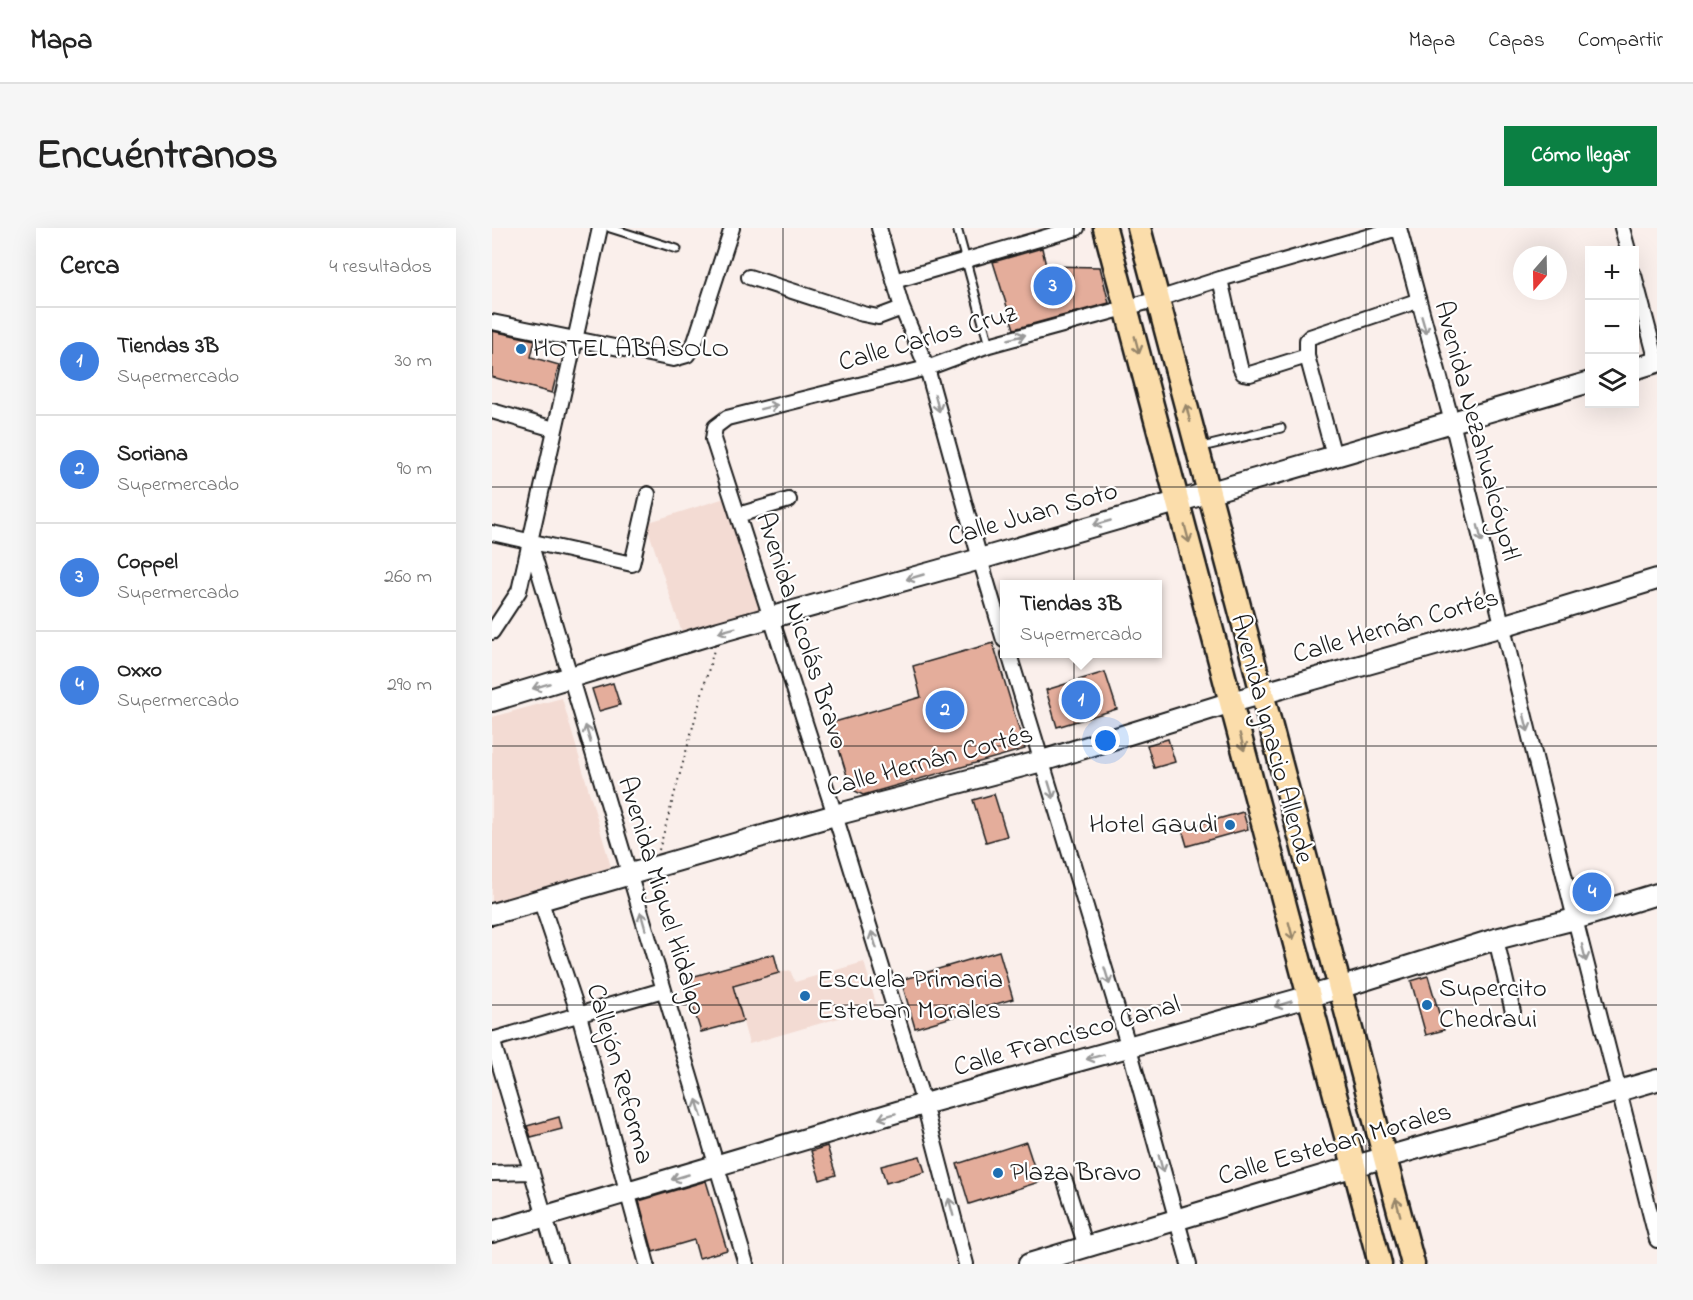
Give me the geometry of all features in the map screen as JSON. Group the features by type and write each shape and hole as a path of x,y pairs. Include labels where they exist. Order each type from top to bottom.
{"main road":[{"name":"Avenida Ignacio Allende","path":"1105,228 1380,1264"},
{"name":"Avenida Ignacio Allende","path":"1139,228 1413,1264"},
{"path":"1639,368 1657,362"},
{"name":"Calle Juan Soto","path":"492,701 719,632 980,559 1585,383"},
{"name":"Calle Hernán Cortés","path":"492,914 835,815 1042,761 1232,702 1502,626 1657,579"},
{"name":"Calle Francisco Canal","path":"492,1232 924,1104 1339,988 1496,939 1575,919 1657,894"},
{"name":"Calle Esteban Morales","path":"1029,1264 1355,1166 1657,1080"}],"street":[{"path":"492,632 519,591 600,228"},
{"path":"492,322 673,359 687,355 695,342 732,228"},
{"path":"879,228 902,308 927,368 1000,624"},
{"path":"894,281 1077,228"},
{"name":"Calle Carlos Cruz","path":"715,427 727,418 927,368 989,345 1158,299 1398,228"},
{"name":"Avenida Nezahualcóyotl","path":"1398,228 1452,422 1657,1240"},
{"path":"1622,228 1627,246"},
{"path":"749,277 878,317 902,308"},
{"path":"1220,279 1243,373 1250,374 1307,356"},
{"path":"1639,291 1657,362"},
{"path":"1334,456 1307,356 1306,340 1417,301"},
{"path":"492,411 554,429"},
{"name":"Avenida Nicolás Bravo","path":"715,427 713,440 835,815 924,1104 966,1264"},
{"path":"492,533 632,564 648,494"},
{"path":"738,516 789,500"},
{"name":"Avenida Miguel Hidalgo","path":"530,542 746,1264"},
{"path":"1010,658 1129,1048 1189,1264"},
{"name":"Callejón Reforma","path":"540,899 579,1015 647,1264"},
{"path":"1496,939 1513,1012"},
{"path":"559,1264 492,1040 663,990"},
{"path":"492,1173 532,1172"},
{"path":"1065,1181 1086,1247"}],"lane":[{"path":"610,228 677,249"},
{"path":"957,228 989,345"},
{"path":"1197,449 1281,428"}],"path":[{"path":"654,867 719,632"}],"shaded area":[{"path":"725,498 765,612 683,636 646,523"},
{"path":"562,698 611,867 492,903 492,717"},
{"name":"Escuela Primaria Esteban Morales","path":"864,962 877,1007 749,1044 733,986 790,970 795,982"}],"building":[{"path":"1042,248 1046,266 1100,267 1109,303 1014,329 993,262"},
{"path":"492,331 535,340 531,357 559,365 552,393 492,377"},
{"path":"993,643 1025,749 863,795 851,789 831,723 921,697 913,666"},
{"path":"1105,672 1117,709 1057,727 1046,690"},
{"path":"613,683 620,705 599,711 592,689"},
{"path":"1168,739 1175,762 1154,768 1147,745"},
{"path":"994,794 1007,836 986,842 973,800"},
{"path":"1243,812 1248,829 1187,846 1182,829"},
{"path":"999,951 1013,999 915,1028 901,980"},
{"path":"774,954 779,973 733,986 743,1021 701,1032 684,979"},
{"name":"Supercito Chedraui","path":"1428,976 1444,1030 1426,1035 1411,981"},
{"path":"559,1117 562,1129 531,1137 527,1126"},
{"name":"Plaza Bravo","path":"1026,1142 1039,1182 969,1204 957,1164"},
{"path":"827,1146 836,1175 820,1180 811,1151"},
{"path":"920,1156 925,1172 886,1183 881,1166"},
{"path":"706,1181 727,1250 699,1258 694,1240 653,1252 639,1201"}],"place":[{"name":"Coppel","path":"1053,286"},
{"name":"HOTEL ABASOLO","path":"521,349"},
{"name":"Tiendas 3B","path":"1081,700"},
{"name":"Soriana","path":"945,710"},
{"name":"Hotel Gaudi","path":"1230,825"},
{"name":"Oxxo","path":"1592,892"},
{"name":"Escuela Primaria Esteban Morales","path":"805,996"},
{"name":"Supercito Chedraui","path":"1427,1005"},
{"name":"Plaza Bravo","path":"998,1173"}]}
